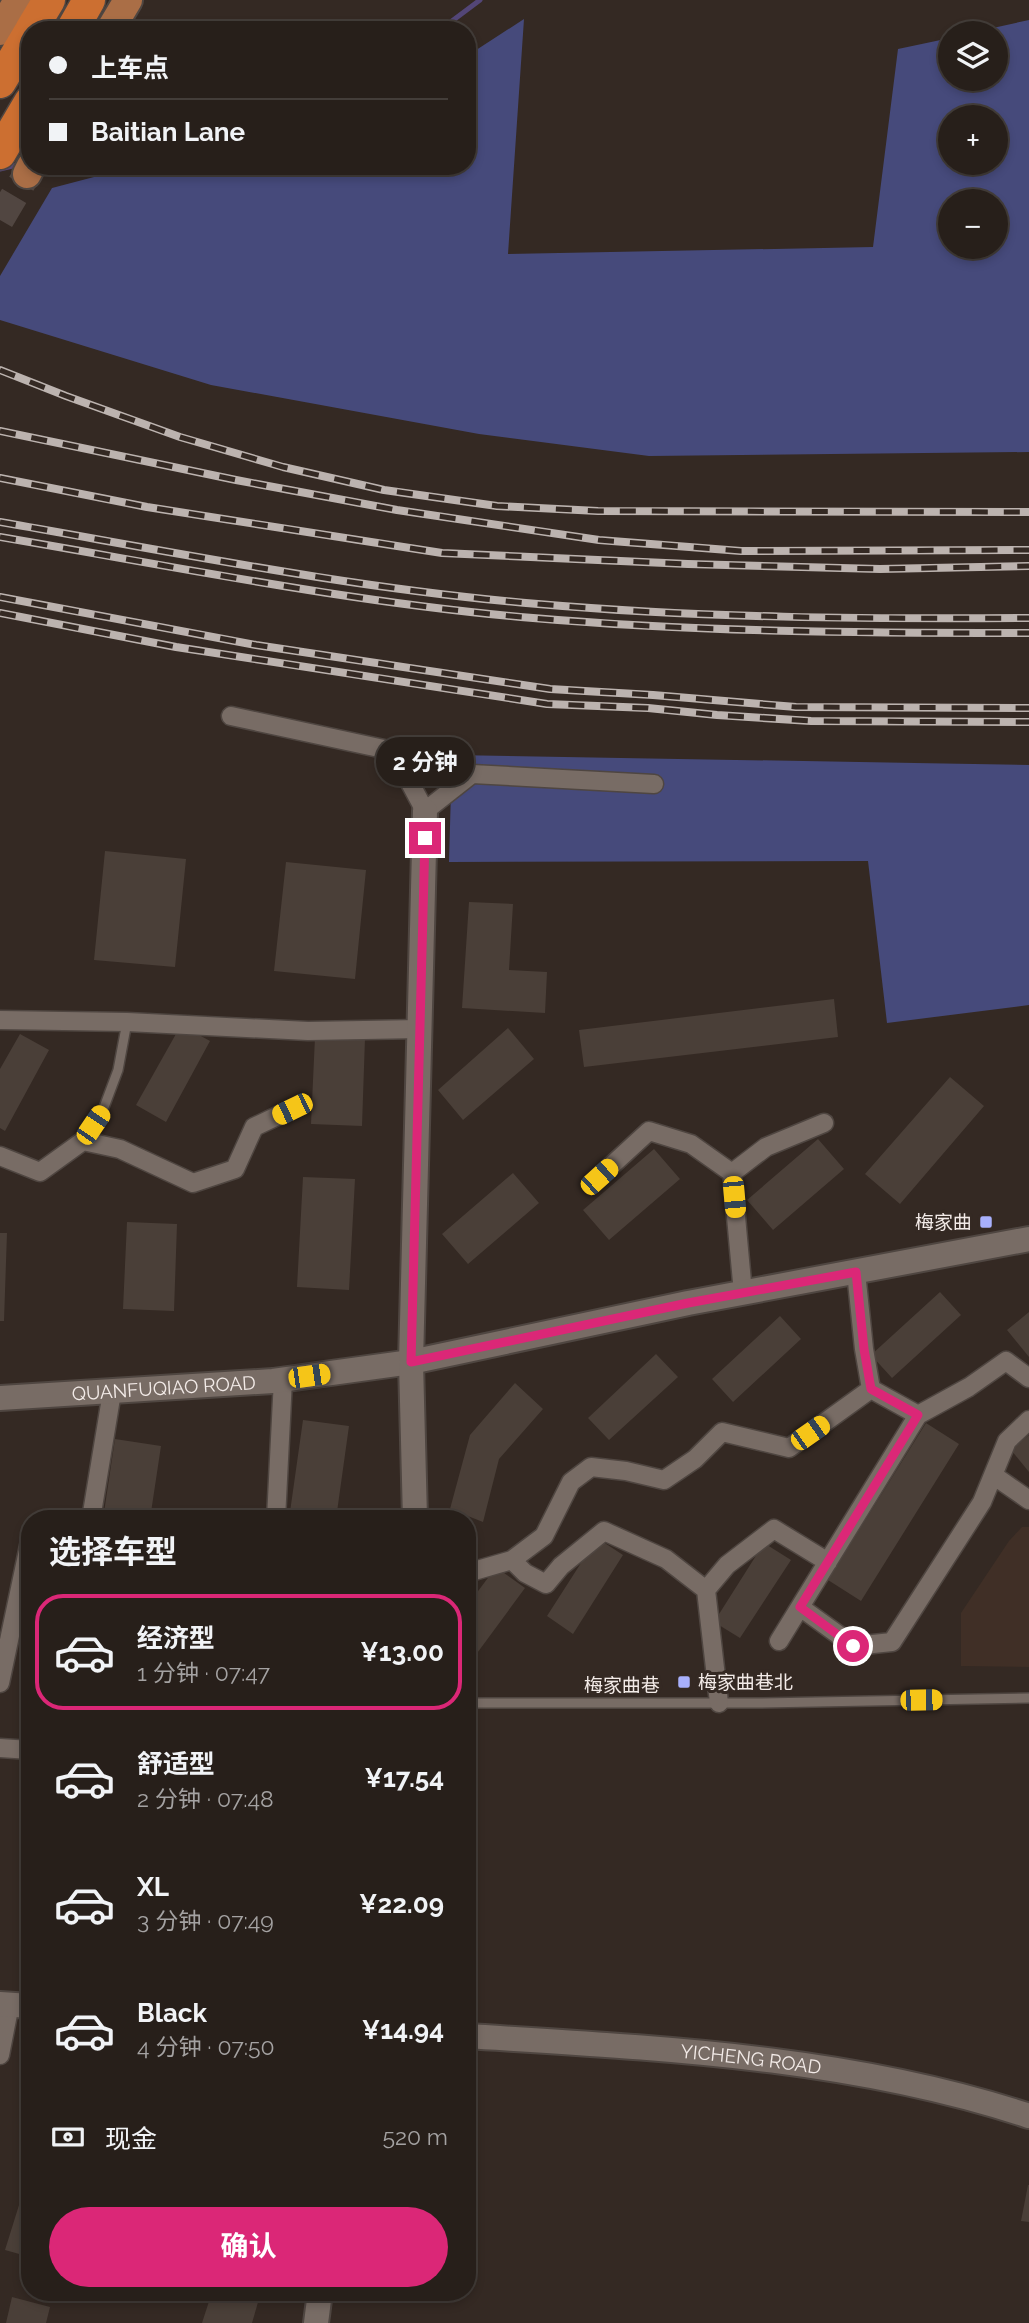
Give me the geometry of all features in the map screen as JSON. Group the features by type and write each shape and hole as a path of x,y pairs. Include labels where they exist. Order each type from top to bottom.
{"highway":[{"path":"36,21 49,0"},
{"path":"77,21 89,0"},
{"path":"0,82 21,46"},
{"path":"0,153 21,117"}],"main road":[{"path":"0,31 18,0"},
{"path":"115,21 128,0"}],"street":[{"path":"231,716 393,751 425,811 411,1362 415,1510"},
{"path":"425,811 472,774 654,784"},
{"path":"0,1020 127,1022 308,1031 420,1029"},
{"path":"0,1156 40,1172 82,1141 120,1149 193,1183 235,1169 254,1127 292,1109"},
{"path":"732,1173 766,1147 824,1123"},
{"path":"599,1177 649,1131 691,1144 732,1173 743,1293"},
{"name":"QUANFUQIAO ROAD","path":"0,1398 283,1379 411,1362 743,1293 1029,1239"},
{"path":"856,1272 871,1389"},
{"path":"779,1641 918,1415 969,1387 1006,1361 1029,1378"},
{"path":"276,1510 283,1379"},
{"path":"871,1389 918,1415"},
{"path":"476,1570 512,1560 544,1536 571,1482 591,1467 626,1471 664,1480 695,1459 722,1432 789,1448 871,1389"},
{"path":"92,1510 112,1392"},
{"path":"800,1607 853,1646 892,1642 982,1502 1007,1441 1029,1419"},
{"path":"993,1475 1029,1500"},
{"path":"706,1590 727,1565 774,1529 828,1562"},
{"path":"512,1560 525,1573 546,1584 561,1566 604,1531 666,1559 706,1590 719,1703"},
{"path":"0,1683 21,1584"},
{"path":"0,1748 21,1749"},
{"path":"0,2055 13,2005"},
{"name":"YICHENG ROAD","path":"476,2037 710,2052 888,2080 976,2098 1029,2116"},
{"path":"316,2323 319,2301"}],"lane":[{"path":"82,1141 103,1110 117,1070 127,1022"},
{"name":"梅家曲巷","path":"476,1703 719,1703 1029,1698"}],"shaded area":[{"path":"524,19 508,254 873,247 898,49 938,41 938,91 1008,91 1008,25 1029,20 1029,452 649,456 479,434 211,385 0,320 0,276 52,188 102,175 476,175 476,50"},
{"path":"452,755 1029,765 1029,1005 887,1023 868,861 449,862"},
{"path":"1022,1527 1029,1527 1029,1667 961,1666 961,1613 1009,1541"}],"building":[{"path":"105,851 186,859 175,967 94,960"},
{"path":"286,862 366,870 355,979 274,971"},
{"path":"469,902 513,904 509,970 547,972 545,1013 462,1008"},
{"path":"834,999 838,1037 584,1067 579,1030"},
{"path":"181,1025 210,1041 166,1122 136,1105"},
{"path":"508,1028 534,1059 463,1120 438,1090"},
{"path":"20,1034 49,1050 5,1131 0,1128 0,1069"},
{"path":"315,1037 365,1038 362,1126 311,1124"},
{"path":"950,1077 984,1106 900,1204 865,1174"},
{"path":"818,1139 844,1169 773,1230 747,1200"},
{"path":"654,1149 680,1179 609,1240 583,1210"},
{"path":"513,1173 539,1203 468,1264 442,1234"},
{"path":"303,1177 355,1179 349,1290 297,1287"},
{"path":"127,1222 177,1224 174,1311 123,1309"},
{"path":"0,1233 7,1233 4,1321 0,1321"},
{"path":"940,1292 961,1315 892,1378 871,1355"},
{"path":"1029,1312 1029,1357 1007,1330"},
{"path":"780,1316 801,1339 733,1402 712,1379"},
{"path":"656,1354 678,1377 609,1440 588,1418"},
{"path":"515,1383 543,1409 499,1459 483,1522 476,1519 476,1510 450,1509 470,1435"},
{"path":"303,1420 349,1426 337,1510 290,1510"},
{"path":"926,1423 959,1444 861,1601 828,1580"},
{"path":"1029,1435 1029,1472 1011,1450"},
{"path":"115,1439 161,1446 151,1510 104,1510"},
{"path":"597,1538 623,1555 573,1634 547,1616"},
{"path":"764,1543 791,1560 740,1638 714,1622"},
{"path":"496,1567 525,1588 476,1655 476,1594"},
{"path":"1029,2185 1029,2222 1021,2221"},
{"path":"21,2199 21,2254 5,2250"},
{"path":"12,2297 50,2307 46,2323 6,2323"},
{"path":"209,2301 258,2301 252,2323 202,2323"}],"waterway":[{"path":"452,21 480,0"},
{"path":"0,169 21,164"}],"tunnel":[{"path":"0,220 26,175"}],"railway":[{"path":"0,370 180,437 283,467 384,490 497,506 598,511 1029,512"},
{"path":"0,431 397,510 599,540 741,551 1029,550"},
{"path":"0,478 147,507 442,553 880,569 1029,566"},
{"path":"0,522 335,580 538,604 783,617 1029,618"},
{"path":"0,537 332,594 533,618 719,629 1029,633"},
{"path":"0,597 256,645 550,689 796,707 1029,708"},
{"path":"0,613 176,647 547,704 648,708 811,721 1029,722"}],"place":[{"name":"梅家曲","path":"986,1222"},
{"name":"梅家曲巷北","path":"684,1682"}],"route":[{"path":"425,838 411,1362 688,1303 856,1272 871,1389 918,1415 800,1607 853,1646"}]}
